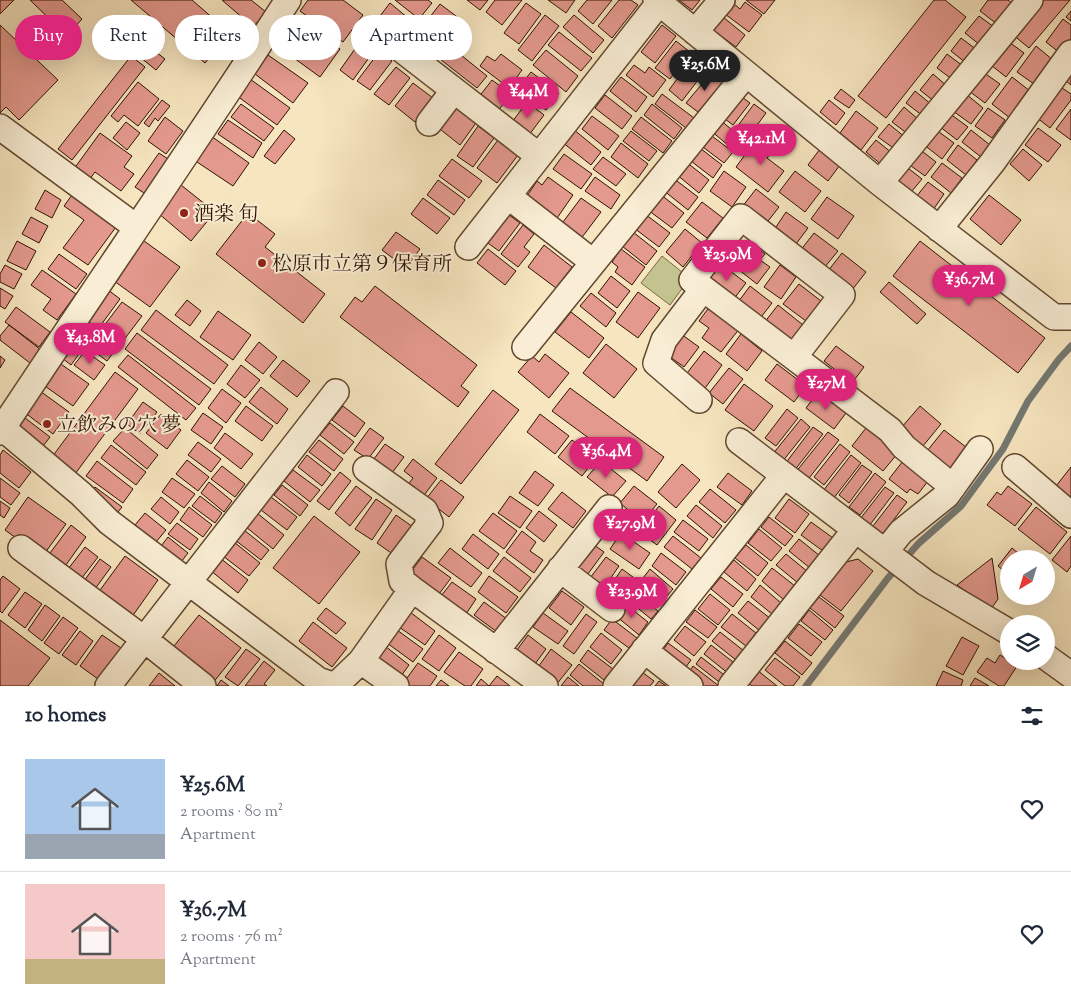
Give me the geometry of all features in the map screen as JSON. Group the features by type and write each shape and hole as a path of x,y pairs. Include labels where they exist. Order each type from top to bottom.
{"street":[{"path":"288,0 224,99 1,429 81,494 109,522 318,680 335,686 361,661 412,589"},
{"path":"696,32 722,0"},
{"path":"880,183 1030,0"},
{"path":"468,247 658,1 880,183 1054,317 1071,317"},
{"path":"939,228 992,163 1071,53"},
{"path":"416,60 539,156"},
{"path":"525,347 746,74"},
{"path":"429,122 454,90"},
{"path":"0,127 136,227"},
{"path":"508,196 593,262"},
{"path":"794,357 842,295 741,217 692,280 890,430 904,447 953,487"},
{"path":"699,400 656,363 664,340 703,289"},
{"path":"108,686 336,392"},
{"path":"739,441 926,583 1000,627"},
{"path":"886,554 901,532 947,495 980,449"},
{"path":"1015,467 1071,515"},
{"path":"366,469 425,511 430,523 399,564 402,581 545,686"},
{"path":"616,686 784,475"},
{"path":"496,651 609,508"},
{"path":"731,686 855,530"},
{"path":"22,548 144,639 203,686"},
{"path":"560,569 612,609"},
{"path":"644,650 690,686"},
{"path":"361,661 396,686"},
{"path":"1055,664 1071,675"}],"green space":[{"path":"662,256 682,272 684,286 670,305 641,283"}],"building":[{"path":"0,0 14,0 0,14"},
{"path":"30,0 62,0 78,15 45,15"},
{"path":"131,0 192,0 209,15 175,15 175,37 165,29 165,15 149,15"},
{"path":"222,0 251,0 266,12 259,20 259,15 239,15"},
{"path":"308,0 343,0 363,15 351,15 351,31 343,42 341,41 341,15 306,15 300,11"},
{"path":"395,0 428,0 432,3 422,15 414,15"},
{"path":"467,0 488,0 480,10"},
{"path":"495,0 522,0 502,25 486,12"},
{"path":"548,0 575,0 566,13"},
{"path":"587,0 612,0 593,24 578,11"},
{"path":"619,0 631,0 638,5 612,38 598,26"},
{"path":"679,0 700,0 692,10"},
{"path":"746,0 775,0 764,14"},
{"path":"934,0 945,0 966,17 886,118 858,96"},
{"path":"988,0 1008,0 1013,4 997,24 980,11"},
{"path":"1041,0 1070,0 1029,48 1012,34"},
{"path":"745,2 762,15 749,32 725,14 733,3 740,9"},
{"path":"390,3 404,15 381,15"},
{"path":"526,3 541,14 519,44 504,33"},
{"path":"440,4 455,15 431,15"},
{"path":"1071,11 1071,21 1066,17"},
{"path":"545,15 559,26 532,61 518,50"},
{"path":"574,15 604,40 593,53 563,27"},
{"path":"979,16 994,27 980,45 965,33"},
{"path":"723,17 745,35 736,47 713,30"},
{"path":"1063,19 1071,25 1071,40 1060,53 1046,42"},
{"path":"0,25 15,39 15,60 37,60 58,80 19,120 6,107 0,113"},
{"path":"662,25 676,36 655,63 641,52"},
{"path":"559,32 592,58 581,71 548,45"},
{"path":"961,38 977,50 966,63 951,51"},
{"path":"676,41 690,52 670,79 655,68"},
{"path":"1009,42 1024,53 1006,77 991,65"},
{"path":"1036,46 1053,60 1034,84 1017,72"},
{"path":"546,50 578,76 566,92 533,65"},
{"path":"351,54 351,60 367,60 353,80 340,70"},
{"path":"501,54 522,70 509,88 480,66 487,56 495,61"},
{"path":"947,54 963,66 953,80 937,68"},
{"path":"268,55 269,60 275,60 308,83 293,103 255,74"},
{"path":"694,56 708,67 682,101 669,90"},
{"path":"128,60 136,60 145,67 72,160 58,149"},
{"path":"144,60 164,60 156,70"},
{"path":"297,60 332,60 320,77"},
{"path":"373,60 392,61 370,90 357,81"},
{"path":"441,60 467,60 487,76 477,88"},
{"path":"634,65 645,73 649,67 666,80 653,97 626,75"},
{"path":"396,67 410,78 389,105 374,94"},
{"path":"531,72 559,93 546,110 518,89"},
{"path":"712,72 724,81 698,112 686,103"},
{"path":"983,72 1000,84 985,103 969,91"},
{"path":"1071,72 1071,85 1065,80"},
{"path":"933,74 947,86 935,102 920,90"},
{"path":"621,77 647,97 636,112 610,91"},
{"path":"1012,77 1030,91 1010,118 992,104"},
{"path":"250,79 290,108 277,125 237,96"},
{"path":"492,80 511,94 497,112 478,98"},
{"path":"138,82 159,99 138,126 124,115 118,122 111,116"},
{"path":"413,83 433,98 415,122 395,106"},
{"path":"1059,86 1071,94 1071,100 1050,128 1036,117"},
{"path":"841,89 855,100 849,108 834,98"},
{"path":"915,91 932,105 923,116 906,103"},
{"path":"662,94 694,118 686,128 655,104"},
{"path":"738,94 750,103 733,125 721,116"},
{"path":"966,94 983,108 971,124 953,111"},
{"path":"605,95 632,116 622,129 595,108"},
{"path":"162,100 170,106 158,121 155,118 149,127 144,123"},
{"path":"829,100 845,113 836,125 820,112"},
{"path":"527,102 544,115 529,135 512,122"},
{"path":"241,104 274,128 264,141 231,117"},
{"path":"652,104 682,128 674,139 644,115"},
{"path":"754,104 766,113 749,136 737,127"},
{"path":"452,105 476,123 460,145 436,126"},
{"path":"904,107 919,120 908,134 892,122"},
{"path":"988,108 1005,120 992,138 975,126"},
{"path":"1071,109 1071,140 1056,129"},
{"path":"856,111 878,128 861,150 840,133"},
{"path":"949,113 968,127 957,140 939,126"},
{"path":"592,116 619,136 608,150 582,129"},
{"path":"165,117 183,131 166,154 148,141"},
{"path":"641,117 672,141 663,153 632,129"},
{"path":"719,119 744,140 735,151 710,130"},
{"path":"228,120 262,143 253,158 218,134"},
{"path":"126,122 140,133 127,150 113,138"},
{"path":"889,124 906,138 896,150 878,137"},
{"path":"478,126 494,138 473,167 457,156"},
{"path":"1038,128 1061,145 1048,162 1025,145"},
{"path":"573,129 601,152 591,165 562,142"},
{"path":"935,129 954,143 942,159 923,144"},
{"path":"284,130 295,139 275,164 264,156"},
{"path":"971,130 990,145 981,157 962,142"},
{"path":"631,131 657,151 649,161 623,141"},
{"path":"100,133 132,156 124,167 134,174 121,191 95,172 86,184 71,173"},
{"path":"708,133 733,152 724,163 699,144"},
{"path":"211,136 249,163 233,186 194,160"},
{"path":"765,138 776,147 767,158 784,171 768,192 736,167 750,148 755,152"},
{"path":"498,140 518,155 497,183 477,168"},
{"path":"876,140 892,153 882,165 866,152"},
{"path":"621,143 648,164 638,178 611,157"},
{"path":"696,145 722,165 713,178 687,158"},
{"path":"958,145 977,160 966,175 947,160"},
{"path":"918,148 936,162 925,176 907,163"},
{"path":"820,149 840,165 828,181 808,165"},
{"path":"1023,149 1042,165 1029,181 1010,164"},
{"path":"159,153 171,161 147,195 135,187"},
{"path":"564,154 592,174 581,189 553,169"},
{"path":"603,157 626,174 616,186 593,169"},
{"path":"452,159 482,181 469,198 439,176"},
{"path":"685,161 709,180 699,193 676,174"},
{"path":"942,163 962,178 951,193 931,177"},
{"path":"904,165 922,179 912,191 894,177"},
{"path":"724,171 746,187 732,207 710,191"},
{"path":"795,171 821,191 805,212 779,192"},
{"path":"548,177 573,195 555,221 525,199 537,181 542,185"},
{"path":"595,177 620,195 611,209 585,191"},
{"path":"673,178 698,197 688,210 663,190"},
{"path":"438,180 465,200 454,215 427,195"},
{"path":"928,182 944,194 933,210 916,197"},
{"path":"181,185 215,212 191,241 158,213"},
{"path":"756,189 779,207 765,225 742,207"},
{"path":"45,190 61,200 52,218 35,209"},
{"path":"660,194 684,213 672,228 648,210"},
{"path":"72,195 116,227 88,265 63,248 84,220 64,206"},
{"path":"989,195 1021,220 1001,245 970,219"},
{"path":"827,197 854,216 838,239 811,219"},
{"path":"423,198 450,218 437,234 411,214"},
{"path":"581,198 601,212 580,240 560,226"},
{"path":"702,202 723,218 707,238 686,222"},
{"path":"786,212 808,228 793,248 772,233"},
{"path":"248,213 275,234 265,247 325,294 303,323 216,254"},
{"path":"645,214 670,233 659,247 634,228"},
{"path":"509,215 520,223 499,251 485,241 494,228 497,231"},
{"path":"31,217 48,226 39,243 22,234"},
{"path":"523,225 534,234 524,247 530,252 518,267 501,254"},
{"path":"685,229 702,243 683,267 666,252"},
{"path":"396,232 420,249 406,268 382,250"},
{"path":"633,232 657,251 646,265 622,246"},
{"path":"814,233 838,251 824,268 800,251"},
{"path":"140,238 180,267 150,307 110,278"},
{"path":"17,241 36,251 26,270 7,261"},
{"path":"747,241 765,254 760,260 770,267 757,284 730,263"},
{"path":"920,241 1045,338 1018,373 893,276"},
{"path":"544,245 572,267 556,288 528,267"},
{"path":"488,249 516,271 505,285 477,263"},
{"path":"621,249 645,267 632,285 615,272 618,267 612,262"},
{"path":"842,253 866,272 852,290 828,271"},
{"path":"59,254 87,274 76,289 48,269"},
{"path":"721,264 746,283 733,300 708,281"},
{"path":"5,265 22,274 14,289 0,282 0,274"},
{"path":"780,265 796,277 781,299 764,287"},
{"path":"42,270 76,294 57,320 43,310 51,299 31,285"},
{"path":"611,276 630,291 617,308 598,293"},
{"path":"889,282 926,314 917,324 880,292"},
{"path":"799,284 821,301 806,321 783,304"},
{"path":"375,286 477,365 461,386 469,392 458,407 340,317 355,297 362,302"},
{"path":"750,286 772,303 758,321 736,305"},
{"path":"0,288 13,296 5,309 0,306"},
{"path":"107,289 120,299 98,329 85,319"},
{"path":"638,292 660,308 638,338 616,322"},
{"path":"591,293 616,313 606,327 580,306"},
{"path":"187,300 201,311 190,326 175,315"},
{"path":"122,302 142,316 123,341 103,327"},
{"path":"778,305 803,325 789,343 764,323"},
{"path":"710,306 740,328 721,352 702,338 709,328 699,321"},
{"path":"16,307 50,332 39,347 5,322"},
{"path":"156,310 228,365 214,384 141,330"},
{"path":"218,311 251,335 233,360 200,337"},
{"path":"571,312 604,338 589,358 555,332"},
{"path":"82,323 95,332 71,365 58,355"},
{"path":"9,325 41,350 30,363 0,340 0,336"},
{"path":"101,330 120,344 107,361 88,347"},
{"path":"137,333 211,389 199,405 125,349"},
{"path":"681,334 699,347 684,367 666,354"},
{"path":"741,334 762,351 747,371 726,354"},
{"path":"259,342 277,357 263,374 245,360"},
{"path":"606,344 637,369 614,398 583,373"},
{"path":"836,346 864,367 852,383 824,361"},
{"path":"85,351 105,365 94,380 74,365"},
{"path":"704,351 722,365 703,391 684,377"},
{"path":"545,354 569,373 549,398 518,372 532,356 539,362"},
{"path":"128,355 196,408 186,420 118,367"},
{"path":"0,356 5,360 0,368"},
{"path":"283,360 310,381 297,397 270,376"},
{"path":"58,362 89,384 73,406 42,384"},
{"path":"777,364 806,386 794,402 765,380"},
{"path":"241,365 260,380 245,398 227,384"},
{"path":"729,368 743,379 723,404 709,393"},
{"path":"115,372 138,389 75,474 52,457"},
{"path":"744,384 773,406 754,431 725,410"},
{"path":"261,387 288,409 277,424 249,402"},
{"path":"570,388 664,457 647,481 552,411"},
{"path":"222,389 241,403 226,423 208,408"},
{"path":"493,390 519,410 461,484 435,464"},
{"path":"40,391 69,412 53,434 24,412"},
{"path":"818,392 846,413 834,429 806,408"},
{"path":"143,402 157,412 140,434 127,424"},
{"path":"246,406 273,426 262,441 235,421"},
{"path":"343,406 365,423 355,437 332,420"},
{"path":"920,406 941,424 923,446 901,428"},
{"path":"787,409 798,418 776,446 765,438"},
{"path":"203,413 223,427 211,444 191,430"},
{"path":"161,414 181,430 167,449 146,433"},
{"path":"540,414 569,436 555,454 527,432"},
{"path":"25,418 50,437 40,450 15,431"},
{"path":"801,419 810,427 782,462 772,455"},
{"path":"330,423 354,442 344,454 320,435"},
{"path":"813,427 823,434 794,471 785,464"},
{"path":"125,428 158,455 147,469 113,441"},
{"path":"370,428 384,438 368,459 354,450"},
{"path":"866,428 898,453 883,471 852,446"},
{"path":"944,430 971,451 954,472 927,451"},
{"path":"828,432 839,440 806,482 795,473"},
{"path":"225,433 253,454 241,469 214,448"},
{"path":"319,440 343,459 334,471 309,452"},
{"path":"572,440 596,458 582,476 558,457"},
{"path":"198,442 221,459 211,472 188,455"},
{"path":"385,444 404,457 389,477 371,463"},
{"path":"840,444 850,452 824,485 814,477"},
{"path":"111,445 146,472 136,485 101,458"},
{"path":"3,450 31,472 19,488 0,473 0,455"},
{"path":"307,455 331,474 322,486 298,467"},
{"path":"851,455 861,463 833,499 823,491"},
{"path":"413,459 437,478 422,498 407,486 413,478 404,471"},
{"path":"187,460 209,477 198,491 176,474"},
{"path":"97,461 133,489 123,503 86,476"},
{"path":"601,461 626,481 612,497 587,477"},
{"path":"903,461 928,481 918,494 910,489 907,493 889,479"},
{"path":"682,464 700,480 676,508 658,492"},
{"path":"862,465 872,472 849,503 839,495"},
{"path":"222,466 245,484 235,497 211,479"},
{"path":"1071,467 1071,498 1056,486"},
{"path":"293,470 320,490 310,502 284,481"},
{"path":"535,471 554,485 538,506 519,493"},
{"path":"340,472 351,481 329,510 317,501"},
{"path":"728,473 752,491 742,505 717,487"},
{"path":"875,473 886,482 860,515 849,507"},
{"path":"0,478 20,493 11,505 0,497"},
{"path":"172,478 195,494 184,508 162,492"},
{"path":"441,480 464,497 449,517 426,499"},
{"path":"209,482 232,501 224,512 201,493"},
{"path":"282,485 308,505 300,516 274,495"},
{"path":"356,486 372,498 350,526 335,513"},
{"path":"634,486 657,504 642,522 620,503"},
{"path":"1008,486 1032,504 1015,526 987,505 997,492 1001,495"},
{"path":"95,487 122,507 114,517 87,496"},
{"path":"885,487 894,493 869,526 860,519"},
{"path":"710,489 736,510 725,523 699,502"},
{"path":"562,492 586,511 573,528 548,509"},
{"path":"897,495 907,502 883,534 873,526"},
{"path":"200,496 222,513 215,523 192,506"},
{"path":"510,496 532,511 520,528 498,513"},
{"path":"28,497 66,524 42,557 5,530"},
{"path":"161,497 179,512 170,524 151,509"},
{"path":"271,497 297,517 287,530 261,510"},
{"path":"376,499 392,510 372,540 355,529"},
{"path":"789,499 809,514 795,533 775,518"},
{"path":"0,501 10,508 4,518 0,515"},
{"path":"696,505 722,526 713,538 687,516"},
{"path":"659,506 676,520 657,545 639,532"},
{"path":"189,507 212,525 203,537 180,520"},
{"path":"1036,507 1067,532 1053,550 1045,550 1018,529"},
{"path":"539,511 557,525 544,542 526,528"},
{"path":"145,513 166,530 156,542 135,525"},
{"path":"257,513 284,535 273,549 246,527"},
{"path":"493,513 517,531 504,549 479,531"},
{"path":"396,515 413,527 394,555 377,543"},
{"path":"314,516 360,552 319,604 273,568"},
{"path":"769,517 793,536 785,546 761,527"},
{"path":"683,520 708,539 699,551 674,532"},
{"path":"811,522 833,538 823,551 801,535"},
{"path":"177,523 198,539 190,550 168,534"},
{"path":"71,525 86,537 63,569 47,557"},
{"path":"759,529 782,548 771,561 748,543"},
{"path":"244,530 269,550 261,560 235,540"},
{"path":"522,531 536,542 530,551 543,560 534,573 506,552"},
{"path":"621,533 650,553 639,569 610,549"},
{"path":"473,534 499,554 488,569 462,549"},
{"path":"673,536 701,558 692,569 664,547"},
{"path":"1071,536 1071,566 1067,572 1055,562 1055,556"},
{"path":"168,537 188,553 178,566 158,550"},
{"path":"799,539 820,556 810,568 789,551"},
{"path":"234,542 260,563 249,576 223,556"},
{"path":"590,542 604,552 585,578 572,569"},
{"path":"746,545 768,563 758,576 735,558"},
{"path":"85,547 98,557 78,583 65,573"},
{"path":"450,548 482,573 471,587 438,563"},
{"path":"661,553 686,572 676,585 652,566"},
{"path":"786,554 808,572 798,583 776,565"},
{"path":"125,556 158,580 129,621 95,597"},
{"path":"422,557 451,578 439,594 410,573"},
{"path":"504,557 531,578 520,592 493,571"},
{"path":"606,557 619,566 601,592 587,582"},
{"path":"220,558 248,580 238,593 210,570"},
{"path":"992,558 998,599 991,609 957,585"},
{"path":"100,559 111,567 92,593 81,585"},
{"path":"858,559 873,571 841,611 820,595 846,562"},
{"path":"734,560 756,579 747,591 724,572"},
{"path":"772,568 795,586 784,600 762,581"},
{"path":"622,569 637,580 620,604 605,594"},
{"path":"650,569 673,589 663,601 640,582"},
{"path":"3,576 20,589 2,613 0,611 0,580"},
{"path":"489,576 518,597 506,613 478,592"},
{"path":"721,577 743,594 733,607 711,589"},
{"path":"452,582 476,599 466,614 441,596"},
{"path":"760,585 781,603 772,614 751,597"},
{"path":"639,586 653,597 648,603 658,611 651,619 628,600"},
{"path":"562,591 584,607 571,625 549,608"},
{"path":"25,592 42,604 25,628 8,615"},
{"path":"710,594 730,610 718,625 698,609"},
{"path":"819,597 844,616 835,628 810,608"},
{"path":"748,601 771,619 760,631 738,613"},
{"path":"484,602 507,619 497,632 474,615"},
{"path":"625,604 648,622 639,635 616,616"},
{"path":"45,605 60,616 42,641 28,630"},
{"path":"326,608 346,623 336,634 317,619"},
{"path":"695,610 717,627 708,638 686,622"},
{"path":"809,610 833,630 825,640 801,621"},
{"path":"410,612 435,631 425,645 399,627"},
{"path":"543,613 568,631 558,644 533,627"},
{"path":"586,614 597,622 574,654 563,646"},
{"path":"732,614 756,633 746,646 721,627"},
{"path":"199,615 241,648 212,684 170,651"},
{"path":"63,617 78,628 59,654 44,643"},
{"path":"612,619 637,638 629,648 604,630"},
{"path":"0,620 50,658 28,686 0,686"},
{"path":"313,622 347,648 332,667 299,641"},
{"path":"799,624 822,642 811,656 788,638"},
{"path":"685,626 706,642 694,656 674,640"},
{"path":"397,630 423,649 413,662 387,643"},
{"path":"80,631 93,641 76,665 62,655"},
{"path":"720,632 744,651 736,660 712,641"},
{"path":"601,633 622,650 611,664 590,647"},
{"path":"102,635 121,648 98,679 80,666"},
{"path":"439,635 456,648 439,671 422,659"},
{"path":"528,635 546,649 532,668 514,654"},
{"path":"962,637 979,646 963,675 946,666"},
{"path":"785,641 812,663 802,675 775,653"},
{"path":"668,643 691,660 683,671 660,654"},
{"path":"711,645 737,665 729,674 704,654"},
{"path":"385,646 409,665 399,679 375,660"},
{"path":"246,649 260,659 238,686 225,677"},
{"path":"551,649 572,665 556,685 536,670"},
{"path":"588,650 613,669 604,680 580,661"},
{"path":"459,652 483,669 471,686 465,686 444,672"},
{"path":"1000,655 1000,670 1014,670 1004,686 999,686 977,672 987,658 995,663"},
{"path":"701,657 728,678 723,685 696,664"},
{"path":"775,658 800,677 793,686 785,686 765,670"},
{"path":"264,661 275,670 264,684 267,686 245,686"},
{"path":"418,663 437,676 430,686 410,686 404,682"},
{"path":"579,664 604,684 602,686 583,686 570,675"},
{"path":"693,666 719,686 699,686 686,676"},
{"path":"757,670 777,686 752,686 747,682"},
{"path":"943,671 963,680 961,686 936,686"},
{"path":"642,672 654,681 650,686 633,686"},
{"path":"159,673 175,686 149,686"},
{"path":"497,676 510,686 489,686"},
{"path":"568,677 579,686 561,686"},
{"path":"975,678 989,686 970,686"},
{"path":"481,679 489,686 476,686"},
{"path":"221,680 229,686 217,686"},
{"path":"441,680 449,686 436,686"},
{"path":"659,681 666,686 655,686"}],"waterway":[{"path":"806,686 888,578 919,543 961,506 1003,449 1028,401 1071,346"}],"place":[{"name":"酒楽 旬","path":"184,213"},
{"name":"松原市立第９保育所","path":"262,263"},
{"name":"立飲みの穴 夢","path":"47,424"}]}
